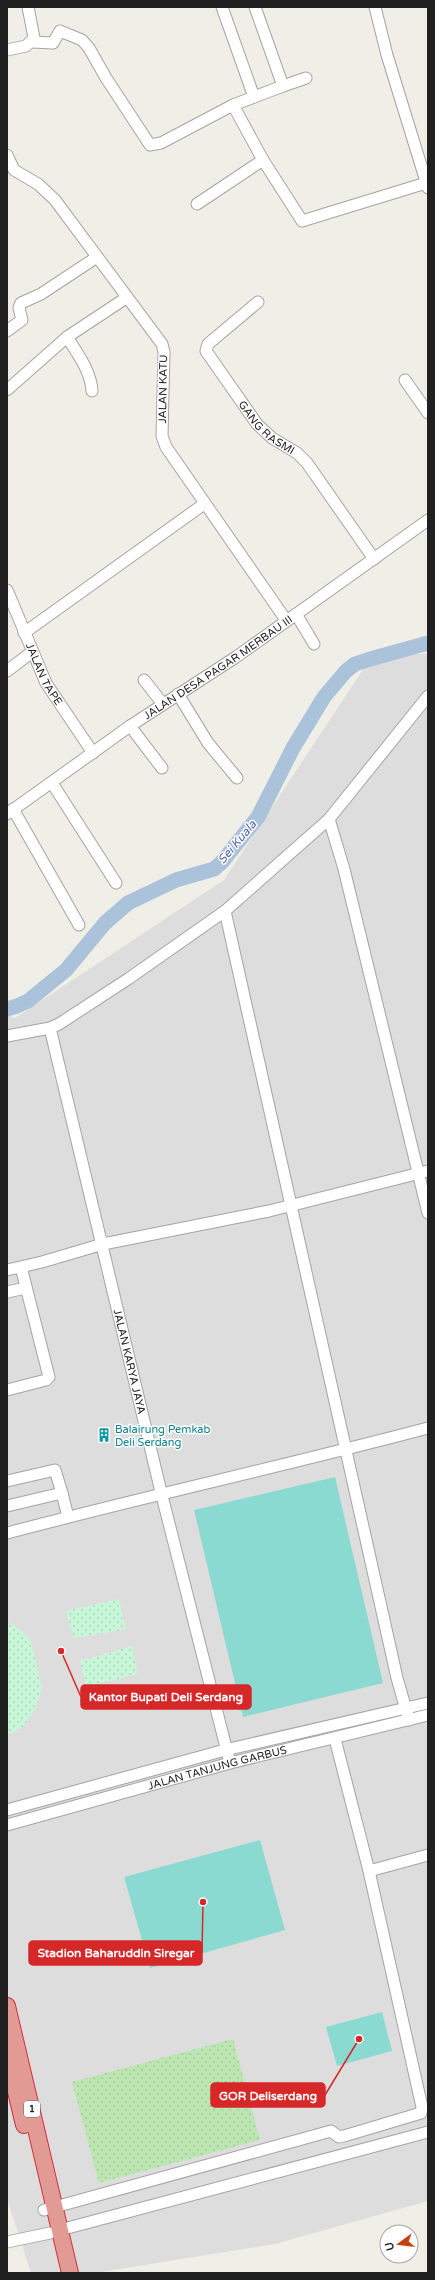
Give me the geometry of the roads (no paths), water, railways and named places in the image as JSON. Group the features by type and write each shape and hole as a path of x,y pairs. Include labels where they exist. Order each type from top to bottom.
{"highway":[{"name":"1","path":"7,2006 52,2220 60,2273"},
{"name":"1","path":"7,2054 52,2220 70,2273"}],"street":[{"path":"28,7 34,32 32,42"},
{"path":"222,7 254,97"},
{"path":"255,7 283,86"},
{"path":"233,105 263,160 302,221 427,185 387,55 375,7"},
{"path":"7,50 26,46 32,42 50,44 55,41 56,35 60,32 67,33 82,40 89,48 106,78 150,145 161,143 233,105 306,78"},
{"name":"JALAN KATU","path":"7,155 11,166 22,175 38,184 55,200 126,298 162,344 164,352 164,442 170,455 286,620"},
{"path":"197,204 263,160"},
{"path":"7,331 22,320 19,308 21,303 41,294 97,257"},
{"path":"7,390 67,337 126,298"},
{"name":"GANG RASMI","path":"258,302 208,344 206,351 257,424 272,438 297,453 307,463 374,559"},
{"path":"67,337 83,363 92,382 92,391"},
{"path":"405,380 428,413"},
{"path":"24,633 204,504"},
{"name":"JALAN DESA PAGAR MERBAU III","path":"10,812 130,726 236,657 428,520"},
{"name":"JALAN TAPE","path":"7,590 9,603 46,683 93,753"},
{"path":"296,614 314,644"},
{"path":"7,671 32,652"},
{"path":"144,680 163,704"},
{"path":"178,694 208,743 237,778"},
{"path":"7,1036 50,1028 128,979 225,911 329,819 428,696"},
{"path":"130,726 162,768"},
{"path":"52,783 116,883"},
{"path":"10,812 79,925"},
{"path":"329,819 423,1172 428,1213"},
{"path":"225,911 397,1678 409,1720"},
{"name":"JALAN KARYA JAYA","path":"50,1028 103,1244 161,1492 225,1750 230,1763"},
{"path":"7,1270 103,1244 291,1206 423,1172"},
{"path":"7,1390 46,1380 49,1377 21,1267"},
{"path":"7,1292 26,1288"},
{"path":"7,1533 161,1492 346,1450 428,1428"},
{"path":"7,1481 55,1470 68,1517"},
{"path":"7,1506 62,1493"},
{"name":"JALAN TANJUNG GARBUS","path":"7,1810 225,1750 428,1703"},
{"name":"JALAN TANJUNG GARBUS","path":"7,1825 230,1763 335,1739 428,1715"},
{"path":"7,2242 52,2220 331,2132 339,2137 344,2136 421,2113 422,2107 369,1871 335,1739"},
{"path":"369,1871 428,1855"},
{"path":"52,2220 428,2132"}],"waterway":[{"name":"Sei Kuala","path":"7,1009 28,1001 66,970 105,923 128,903 176,880 214,869 222,862 258,817 293,748 324,697 346,671 355,664 428,643"}],"place":[{"name":"Balairung Pemkab Deli Serdang","path":"104,1435"},
{"name":"Kantor Bupati Deli Serdang","path":"61,1651"},
{"name":"Stadion Baharuddin Siregar","path":"203,1902"},
{"name":"GOR Deliserdang","path":"359,2039"}]}
